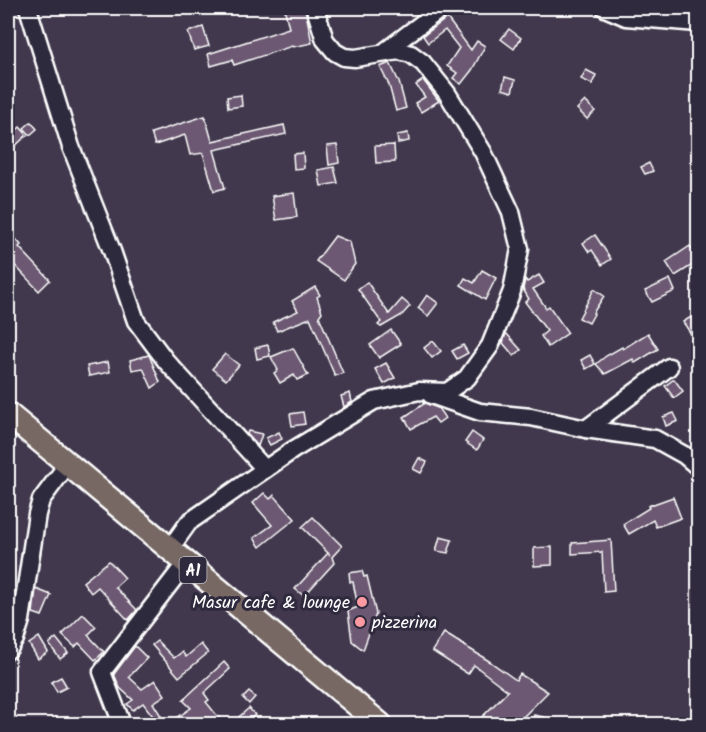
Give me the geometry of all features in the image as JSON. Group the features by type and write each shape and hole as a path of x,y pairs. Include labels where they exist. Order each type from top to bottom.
{"highway":[{"name":"A1","path":"8,414 66,465 380,724"}],"street":[{"path":"28,8 71,147 112,251 136,321 166,361 265,469"},
{"path":"122,724 102,672 177,557 189,522 293,450 374,401 419,391 447,392 467,378 490,346 512,291 520,249 511,212 483,152 447,93 423,63 411,54 399,51 384,52 355,58 344,57 335,52 325,40 315,8"},
{"path":"384,52 442,8"},
{"path":"605,8 626,17 699,23"},
{"path":"586,429 669,367"},
{"path":"419,391 480,412 531,417 586,429 655,439 684,455 699,467"},
{"path":"8,650 15,639 21,620 41,500 66,465"}],"building":[{"path":"305,8 312,43 292,46 234,65 232,60 211,66 208,54 289,28 285,11"},
{"path":"447,18 471,50 477,41 485,46 472,70 461,84 453,78 457,73 447,66 459,48 445,30 428,43 423,36"},
{"path":"203,27 209,46 194,50 188,32"},
{"path":"509,29 521,38 514,49 501,39"},
{"path":"390,63 399,82 406,108 396,111 389,85 380,67"},
{"path":"586,70 596,75 592,84 581,79"},
{"path":"505,77 515,80 512,92 502,89"},
{"path":"423,80 439,101 421,112 415,103 425,97 416,85"},
{"path":"241,95 242,106 228,108 227,97"},
{"path":"585,101 595,111 587,119 577,109"},
{"path":"205,116 212,141 284,125 286,134 214,150 225,188 214,191 203,153 190,155 185,135 155,145 151,133"},
{"path":"31,122 37,129 30,135 24,128"},
{"path":"20,127 27,135 13,148 8,138"},
{"path":"408,133 409,141 398,143 397,135"},
{"path":"337,145 339,163 329,165 327,146"},
{"path":"394,145 395,162 376,163 375,146"},
{"path":"303,153 304,168 294,169 293,154"},
{"path":"649,163 653,171 645,174 641,167"},
{"path":"334,167 338,183 321,186 318,170"},
{"path":"294,193 297,217 276,220 272,196"},
{"path":"595,235 611,259 602,265 592,250 589,252 583,243"},
{"path":"335,236 350,242 355,264 344,280 316,261"},
{"path":"15,238 21,245 19,247 50,280 39,291 8,258 14,252 8,246"},
{"path":"690,246 699,261 675,276 666,262"},
{"path":"482,270 496,278 485,300 461,285 465,278 474,283"},
{"path":"539,275 544,283 533,289 546,308 549,306 568,333 548,347 541,336 547,331 525,302 529,299 523,289 525,279 527,282"},
{"path":"670,279 675,291 652,302 645,291"},
{"path":"367,282 389,314 402,299 410,306 402,315 381,327 378,325 381,322 358,289"},
{"path":"315,287 320,295 317,297 322,312 319,316 343,373 335,376 310,318 277,331 273,322 298,311 292,301"},
{"path":"594,289 604,296 589,323 579,318"},
{"path":"427,295 438,303 428,316 418,308"},
{"path":"691,317 699,329 699,346 683,322"},
{"path":"391,330 401,344 379,358 370,345"},
{"path":"506,333 521,350 514,356 503,343"},
{"path":"648,333 658,349 635,363 633,359 605,374 596,364 606,356 622,347 623,349"},
{"path":"433,341 441,351 432,358 424,348"},
{"path":"268,345 270,356 257,359 255,348"},
{"path":"463,345 468,353 457,359 452,351"},
{"path":"293,348 308,375 297,380 294,375 280,383 274,373 278,370 271,357"},
{"path":"225,354 239,365 226,380 212,369"},
{"path":"149,355 160,382 152,388 143,368 132,370 130,360"},
{"path":"590,355 595,364 586,369 581,360"},
{"path":"108,362 110,372 89,376 87,366"},
{"path":"386,363 395,378 384,384 375,369"},
{"path":"674,379 683,391 674,398 665,386"},
{"path":"350,393 352,402 344,407 341,396"},
{"path":"422,402 438,408 445,418 438,423 433,417 411,429 404,417 424,404"},
{"path":"303,412 305,424 292,426 290,414"},
{"path":"674,413 678,421 666,426 663,417"},
{"path":"248,431 262,434 258,446 247,434"},
{"path":"279,432 282,439 270,445 266,438"},
{"path":"472,432 483,440 477,450 465,442"},
{"path":"419,458 427,462 421,473 413,469"},
{"path":"264,493 270,499 274,495 295,519 260,547 254,538 272,525 253,503"},
{"path":"673,497 681,518 656,527 653,520 629,534 623,524 649,508 648,506"},
{"path":"313,517 342,546 332,557 334,563 304,596 295,589 328,553 302,527"},
{"path":"440,537 452,540 448,553 436,551"},
{"path":"611,540 614,591 604,592 602,552 572,554 572,543"},
{"path":"552,547 552,565 534,566 534,548"},
{"path":"109,561 125,578 115,587 137,610 128,620 98,587 91,593 83,582"},
{"path":"362,571 364,577 367,576 376,614 363,650 352,641 348,611 358,607 349,573"},
{"path":"36,589 51,595 42,616 33,613"},
{"path":"83,614 96,627 88,635 104,652 95,660 79,643 75,647 62,635"},
{"path":"444,633 516,680 520,674 548,692 516,724 475,724 508,691 474,665 468,674 432,651"},
{"path":"39,637 48,652 38,659 29,644"},
{"path":"56,638 68,653 60,659 49,644"},
{"path":"157,641 174,658 182,652 186,657 201,644 208,653 179,677 152,645"},
{"path":"135,646 147,658 129,677 142,689 155,680 165,695 153,703 163,719 158,723 143,703 133,710 127,704 133,700 120,688 114,674"},
{"path":"224,662 230,669 204,693 209,700 206,702 224,724 168,724 191,708 183,700"},
{"path":"61,677 67,687 57,692 51,682"},
{"path":"249,692 255,697 249,704 243,698"},
{"path":"249,708 255,715 245,724 231,724"},
{"path":"534,715 561,721 561,724 532,724"}],"place":[{"name":"Masur cafe & lounge","path":"362,602"},
{"name":"pizzerina","path":"360,622"}]}
